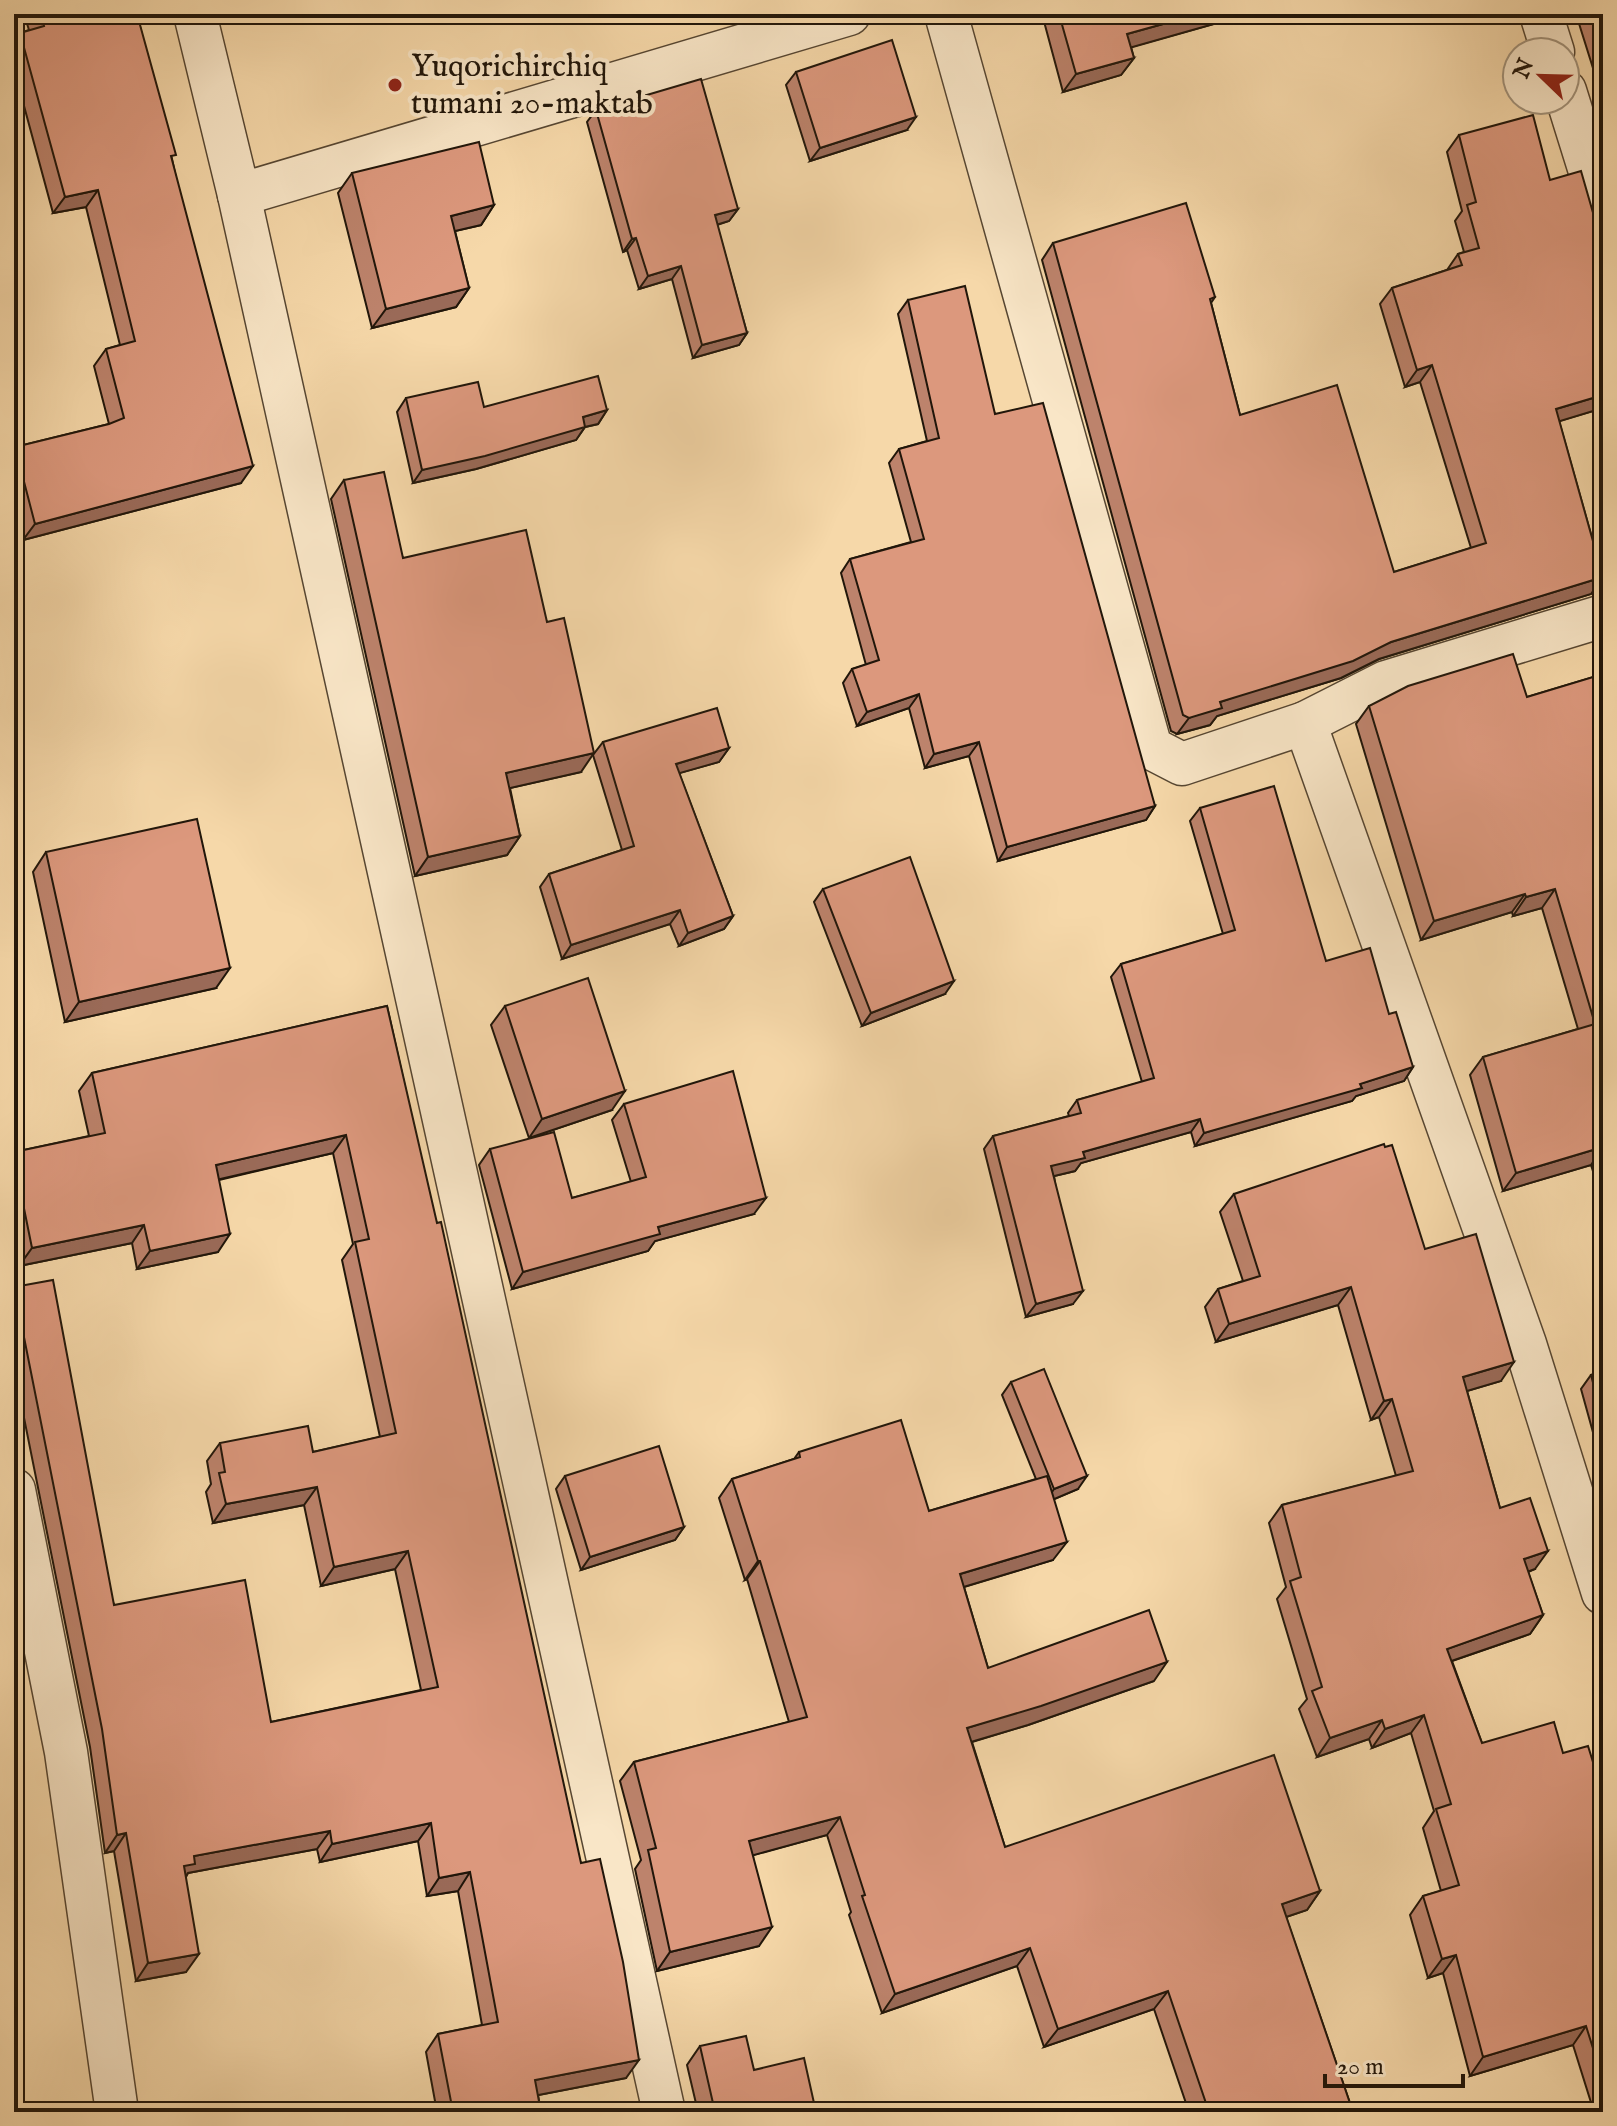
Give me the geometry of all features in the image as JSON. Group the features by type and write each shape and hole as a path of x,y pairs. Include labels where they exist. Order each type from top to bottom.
{"street":[{"path":"195,14 239,195 664,2112"},
{"path":"239,195 849,14"},
{"path":"946,14 1151,748 1182,764 1305,723 1386,682 1603,616"},
{"path":"1541,14 1548,36"},
{"path":"1573,116 1603,213"},
{"path":"1305,723 1525,1344 1603,1593"},
{"path":"14,1490 66,1752 117,2112"}],"building":[{"path":"41,14 137,14 176,155 171,156 253,466 35,524 15,447 124,418 106,349 135,341 98,190 65,197 20,33 44,26"},
{"path":"1059,14 1199,14 1127,34 1134,58 1076,74"},
{"path":"1594,14 1603,14 1603,43"},
{"path":"892,40 916,117 820,148 796,72"},
{"path":"701,79 738,209 715,215 747,333 702,345 681,266 648,276 636,238 632,239 596,110"},
{"path":"1533,116 1550,180 1581,171 1603,244 1603,395 1556,409 1603,577 1391,642 1353,661 1220,702 1222,708 1189,718 1183,715 1053,243 1186,203 1215,297 1210,299 1240,415 1337,385 1394,572 1486,543 1432,365 1417,370 1392,288 1462,265 1458,254 1479,248 1467,205 1476,202 1459,135"},
{"path":"479,142 494,205 451,216 469,288 386,309 352,173"},
{"path":"965,286 995,414 1043,403 1155,806 1007,847 979,742 934,754 919,694 867,712 852,669 879,660 850,559 924,539 899,449 939,438 908,300"},
{"path":"598,376 607,410 583,417 585,427 485,456 422,470 406,398 478,382 484,407"},
{"path":"384,472 403,558 526,530 547,622 564,618 594,753 506,773 520,836 428,857 344,480"},
{"path":"1513,654 1527,697 1603,674 1603,1147 1516,1173 1483,1057 1595,1024 1555,889 1526,897 1525,894 1434,921 1369,706 1408,686"},
{"path":"717,708 729,748 676,764 733,916 688,933 680,910 571,945 549,874 634,846 603,742"},
{"path":"1274,786 1326,961 1370,948 1389,1014 1396,1012 1413,1067 1360,1084 1362,1088 1204,1133 1200,1119 1083,1152 1085,1158 1051,1166 1083,1291 1036,1304 993,1136 1081,1113 1077,1100 1154,1078 1121,964 1235,930 1200,808"},
{"path":"197,819 230,968 79,1002 46,852"},
{"path":"910,857 954,981 871,1013 823,889"},
{"path":"588,978 625,1091 542,1119 505,1006"},
{"path":"387,1006 437,1223 441,1222 581,1863 600,1859 623,1962 639,2060 535,2080 541,2112 453,2112 438,2034 498,2022 470,1872 439,1878 431,1823 332,1844 330,1831 194,1856 195,1864 184,1866 199,1954 148,1963 126,1833 117,1835 102,1729 14,1287 53,1280 114,1605 245,1580 271,1722 438,1687 408,1551 334,1567 317,1487 226,1504 219,1473 225,1472 220,1443 308,1426 313,1452 396,1433 355,1242 369,1239 346,1135 216,1165 230,1234 150,1251 144,1225 32,1248 14,1159 14,1152 105,1133 92,1073"},
{"path":"733,1071 766,1198 658,1227 660,1234 523,1272 490,1149 554,1132 572,1198 646,1177 624,1104"},
{"path":"1384,1144 1385,1147 1392,1145 1425,1249 1476,1234 1514,1362 1463,1377 1500,1508 1530,1498 1548,1551 1524,1559 1543,1615 1447,1649 1482,1743 1554,1722 1563,1753 1588,1746 1603,1790 1603,2080 1586,2026 1483,2057 1456,1955 1442,1959 1423,1896 1459,1885 1436,1809 1451,1804 1424,1715 1385,1729 1382,1720 1330,1738 1312,1691 1322,1687 1290,1581 1301,1577 1282,1505 1413,1471 1392,1399 1384,1401 1351,1287 1229,1324 1218,1289 1260,1276 1234,1194"},
{"path":"1044,1369 1087,1476 1054,1489 1011,1382"},
{"path":"1603,1372 1603,1421 1591,1375"},
{"path":"901,1420 929,1511 1047,1476 1067,1542 960,1574 988,1668 1149,1610 1167,1662 967,1728 1005,1847 1274,1755 1320,1891 1282,1904 1353,2112 1209,2112 1168,1991 1058,2029 1030,1948 895,1994 862,1896 865,1895 840,1817 749,1841 772,1927 670,1952 648,1850 656,1848 634,1762 807,1717 732,1479 800,1457 799,1452"},
{"path":"659,1446 684,1527 590,1557 565,1476"},
{"path":"746,2036 754,2070 804,2058 816,2112 715,2112 700,2046"}],"place":[{"name":"Yuqorichirchiq tumani 20-maktab","path":"395,85"}]}
